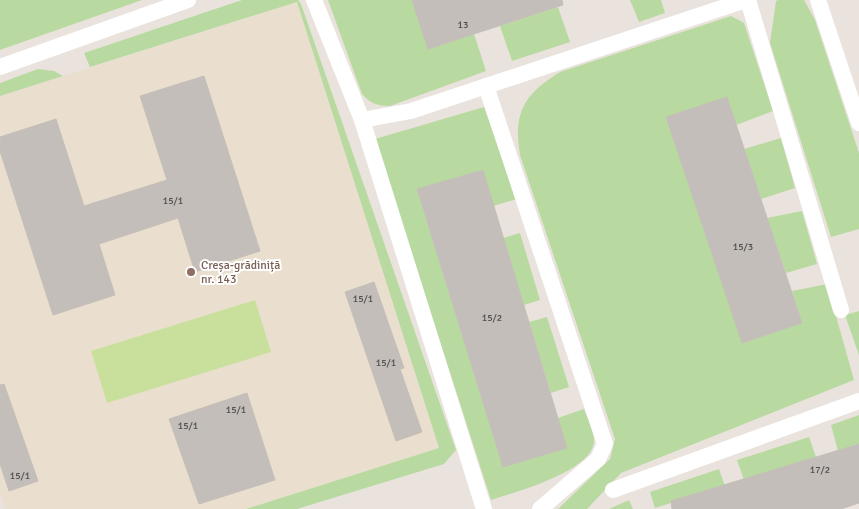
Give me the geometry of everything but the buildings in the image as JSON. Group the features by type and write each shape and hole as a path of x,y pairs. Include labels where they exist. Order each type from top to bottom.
{"lane":[{"path":"0,67 188,0"},
{"path":"314,0 362,120 484,509"},
{"path":"362,120 411,111 747,0 841,310"},
{"path":"818,0 859,123"},
{"path":"486,86 605,444 598,459 540,509"},
{"path":"614,490 859,401"}],"shaded area":[{"name":"Creșa-grădiniță nr. 143","path":"297,2 439,448 246,509 5,509 0,494 0,96"}],"green space":[{"path":"0,0 142,0 0,50"},
{"path":"242,0 298,0 301,4 456,450 444,464 297,509 246,509 439,448 297,2 90,67 84,53"},
{"path":"328,0 412,0 474,34 486,71 390,106 374,103 362,94"},
{"path":"630,0 661,0 665,13 639,22"},
{"path":"804,0 815,20 859,153 859,229 831,237 770,43 776,1"},
{"path":"558,7 570,42 512,61 500,26"},
{"path":"731,16 744,23 773,111 736,125 667,117 742,343 802,323 792,291 827,284 854,380 621,473 587,509 558,509 610,459 615,439 520,155 518,127 520,116 524,106 538,88 560,72"},
{"path":"38,69 54,71 63,76 0,96 0,83"},
{"path":"484,107 517,199 493,206 482,170 417,190 503,467 567,448 558,418 584,409 594,438 590,453 580,463 550,479 491,500 375,139"},
{"path":"781,138 795,188 761,199 744,149"},
{"path":"802,211 817,264 786,273 767,218"},
{"path":"520,233 540,300 524,305 503,238"},
{"path":"255,300 271,352 107,403 91,351"},
{"path":"859,311 859,355 845,315"},
{"path":"547,317 569,387 551,393 529,322"},
{"path":"859,415 859,448 857,444 838,451 831,425"},
{"path":"809,437 816,457 744,480 737,460"},
{"path":"719,469 725,486 655,508 650,492"},
{"path":"629,500 633,509 609,509"}],"place":[{"name":"Creșa-grădiniță nr. 143","path":"191,272"}]}
